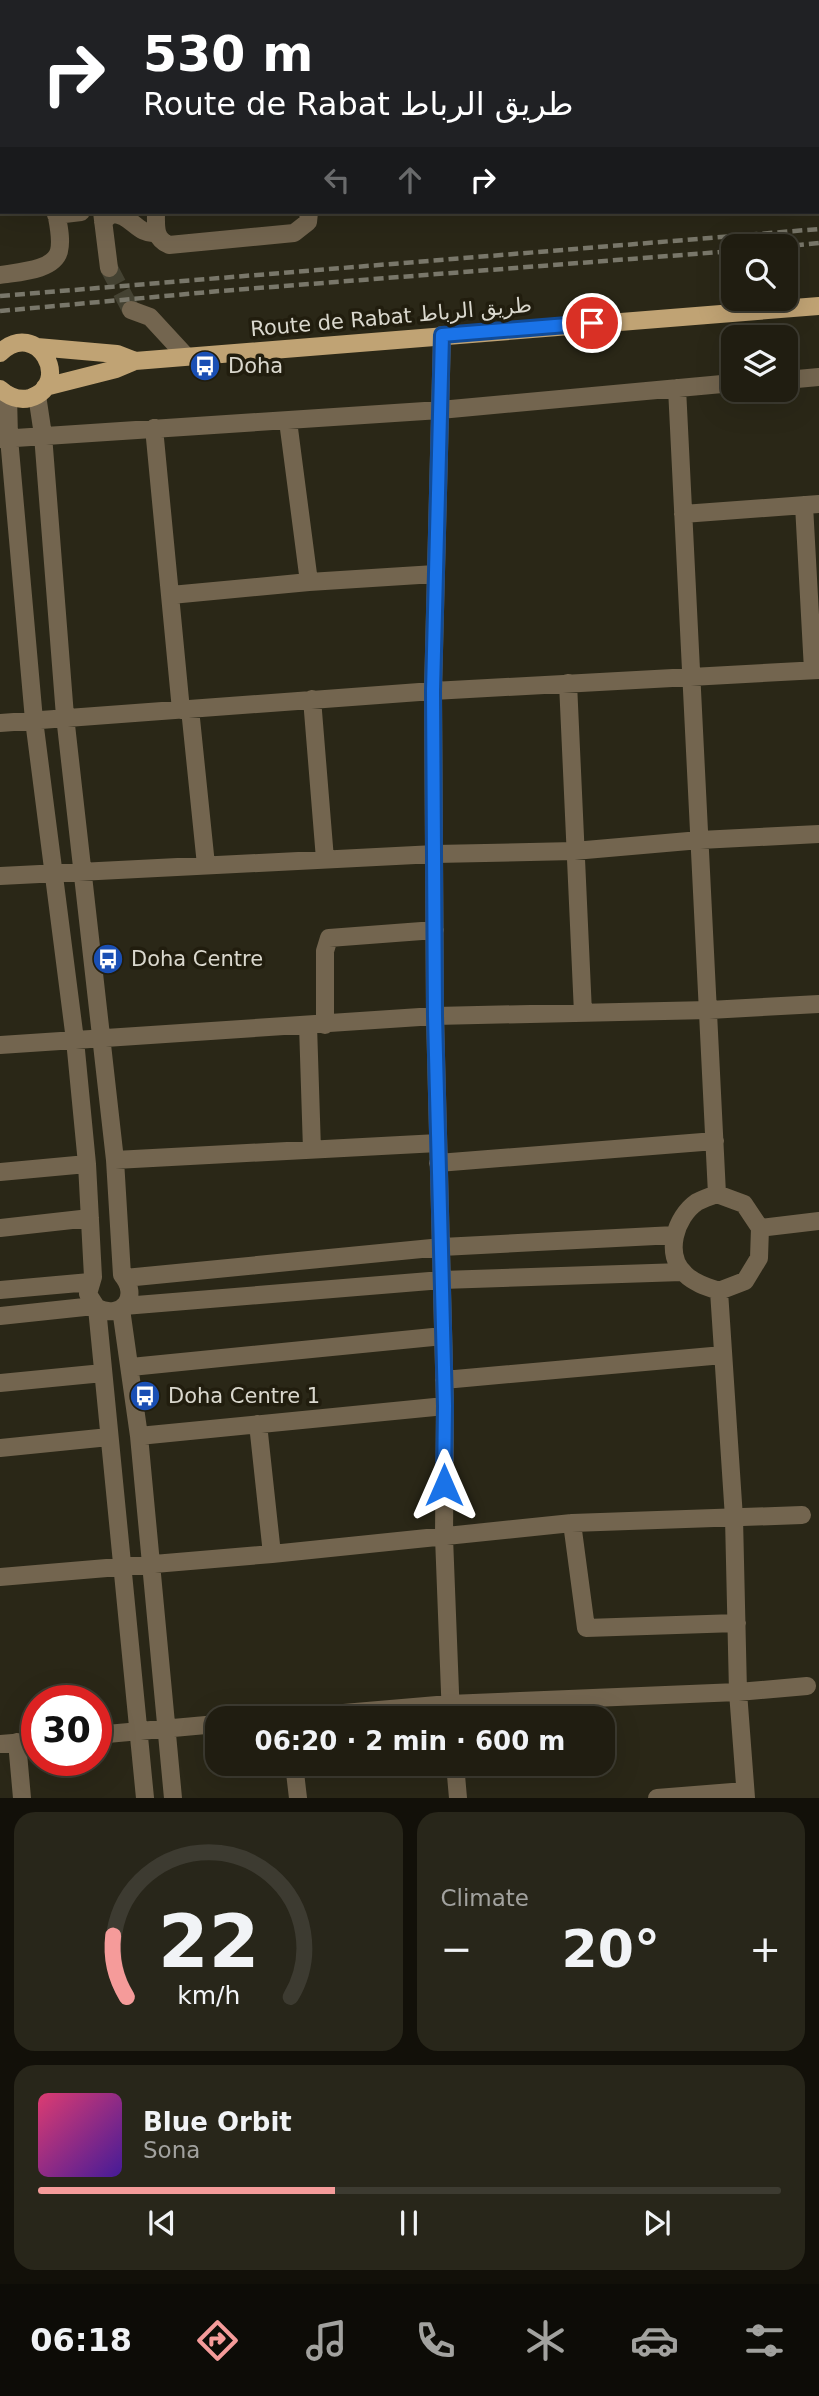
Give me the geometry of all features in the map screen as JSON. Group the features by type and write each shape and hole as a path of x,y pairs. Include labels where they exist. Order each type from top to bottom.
{"main road":[{"name":"Route de Rabat طريق الرباط","path":"2,391 15,399 27,399 41,391 135,361 819,306"},
{"name":"Route de Rabat طريق الرباط","path":"2,350 21,343 37,347 117,354 135,361"},
{"path":"37,347 44,354 50,370 41,391"}],"street":[{"path":"0,275 41,267 59,254 56,214"},
{"path":"109,268 103,217 118,214 127,217 145,233 157,233"},
{"path":"156,214 157,233 164,243 175,245 294,233 308,222 309,214"},
{"path":"131,310 150,317 186,356"},
{"path":"442,335 433,691 435,1016 445,1406 444,1537 450,1706"},
{"path":"798,379 819,377"},
{"path":"4,438 440,410 721,384"},
{"path":"677,388 717,1194"},
{"path":"2,391 4,438 34,720 75,1040 90,1219 92,1280 88,1294 95,1307 103,1373 145,1797"},
{"path":"41,391 65,716 116,1160 124,1276 130,1287 130,1298 123,1308 139,1436 173,1797"},
{"path":"288,421 309,582"},
{"path":"154,428 171,595 206,865"},
{"path":"0,723 65,716 185,710 433,691 816,670 812,504 683,514"},
{"path":"171,595 435,574"},
{"path":"568,683 583,1013"},
{"path":"312,699 325,859"},
{"path":"0,876 435,854 574,850 819,834"},
{"path":"312,1150 316,1025 329,938 435,929"},
{"path":"0,1045 435,1016 709,1010 819,1004"},
{"path":"438,1163 715,1140"},
{"path":"116,1160 438,1143"},
{"path":"0,1172 87,1164"},
{"path":"717,1194 744,1204 760,1228 759,1258 745,1281 719,1292 695,1282 682,1272 673,1252 675,1235 681,1222 696,1203 717,1194"},
{"path":"0,1228 90,1219"},
{"path":"760,1228 819,1221"},
{"path":"0,1290 92,1280 107,1270 124,1276 442,1247 675,1235"},
{"path":"0,1316 95,1307 113,1312 123,1308 442,1280 682,1272"},
{"path":"657,1797 745,1794 738,1692 734,1518 719,1292"},
{"path":"131,1367 443,1336"},
{"path":"444,1380 723,1355"},
{"path":"0,1383 103,1373"},
{"path":"139,1436 445,1406"},
{"path":"258,1424 272,1555"},
{"path":"0,1448 109,1437"},
{"path":"0,1577 272,1555 572,1523 802,1516"},
{"path":"572,1523 586,1628 737,1623"},
{"path":"526,1706 807,1686"},
{"path":"112,1733 205,1725"},
{"path":"8,1743 22,1797"},
{"path":"295,1776 298,1797"},
{"path":"456,1776 458,1797"}],"tunnel":[{"path":"109,268 131,310"}],"railway":[{"path":"0,296 819,229"},
{"path":"798,245 819,243"},
{"path":"0,311 721,252"}],"place":[{"name":"Doha","path":"205,366"},
{"name":"Doha Centre","path":"108,959"},
{"name":"Doha Centre 1","path":"145,1396"}],"route":[{"path":"444,1485 442,1247 435,1016 433,691 442,335 592,323"}]}
